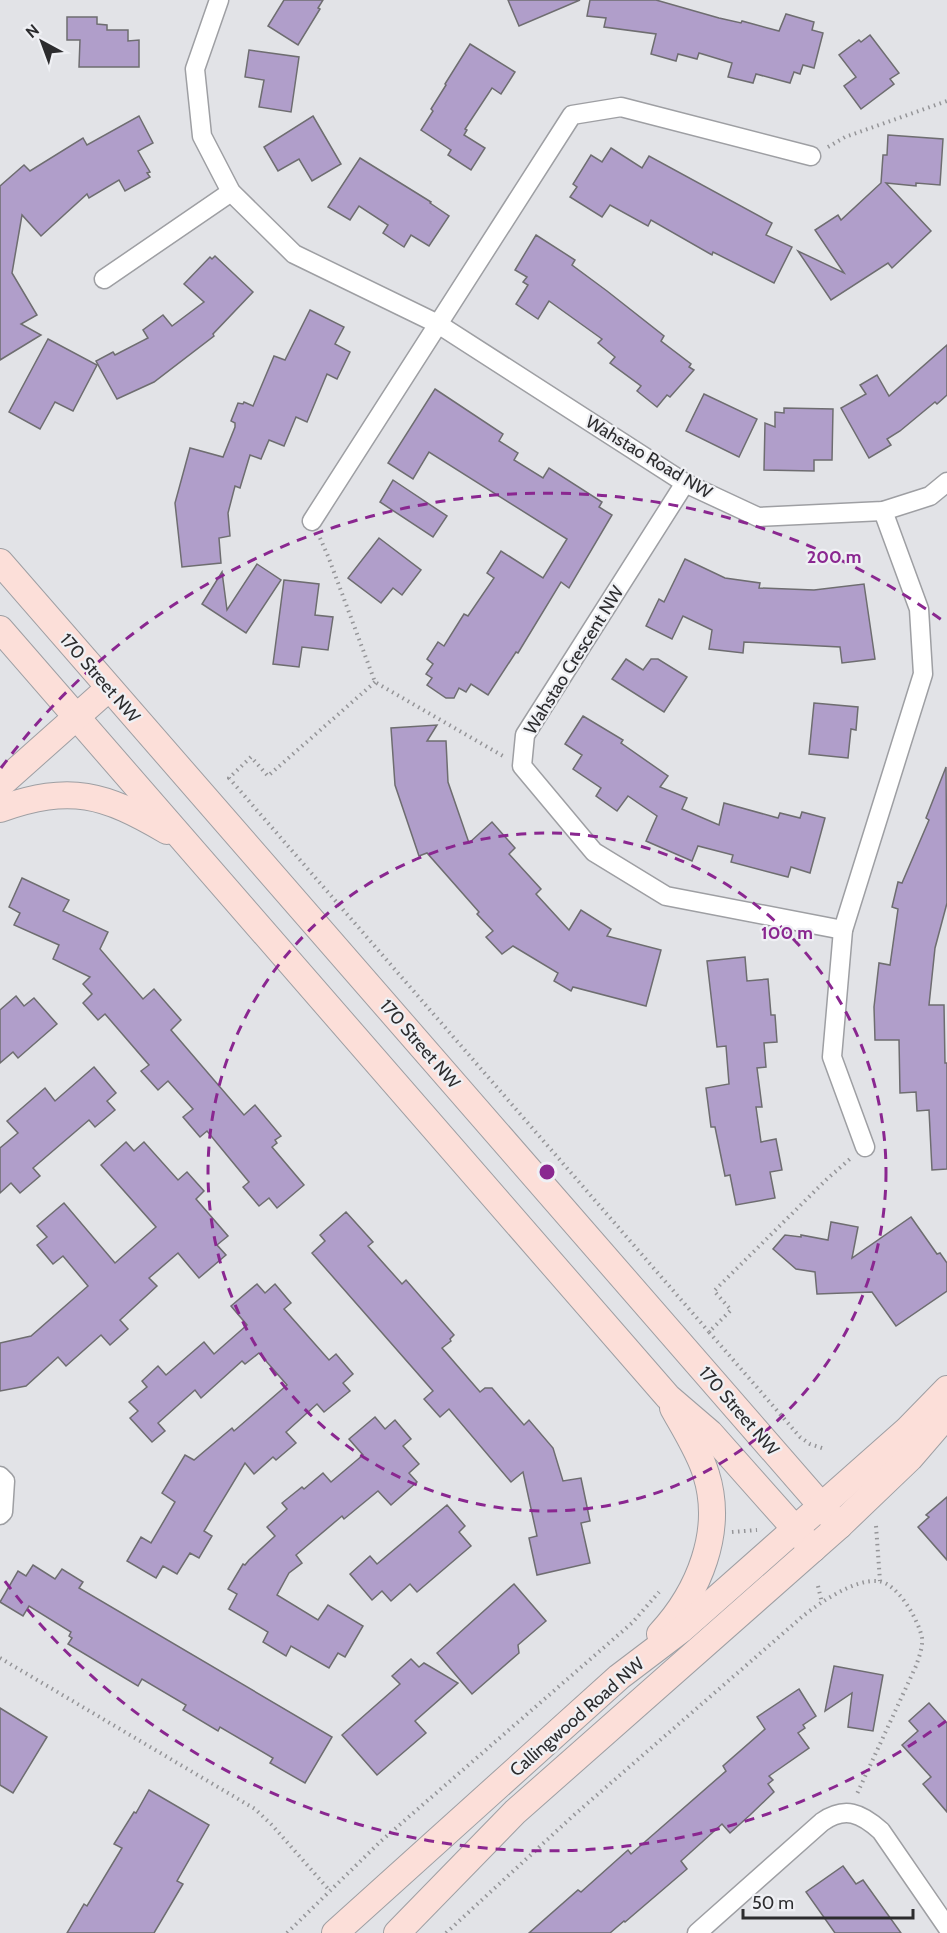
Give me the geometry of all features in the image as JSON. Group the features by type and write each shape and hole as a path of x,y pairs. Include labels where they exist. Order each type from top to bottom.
{"main road":[{"name":"170 Street NW","path":"0,562 839,1526"},
{"name":"170 Street NW","path":"0,630 668,1397 710,1433 813,1549"},
{"path":"0,785 109,688"},
{"path":"0,809 24,800 51,795 79,795 106,800 133,811 186,842"},
{"name":"Callingwood Road NW","path":"336,1933 619,1677 681,1630 907,1430 947,1389"},
{"path":"619,1677 671,1621 700,1573 709,1549 712,1506 706,1472 668,1397"},
{"name":"Callingwood Road NW","path":"397,1933 514,1812 839,1526 910,1458 947,1415"}],"street":[{"name":"Wahstao Road NW","path":"219,0 195,69 202,136 231,192 294,254 438,324 685,483 758,517 883,511 930,496 947,482"},
{"path":"312,521 572,115 621,107 811,156"},
{"path":"104,279 231,192"},
{"name":"Wahstao Crescent NW","path":"522,766 525,735 685,483"},
{"path":"865,1147 832,1057 843,930 924,674 919,609 883,511"},
{"path":"522,766 594,852 666,896 843,930"},
{"path":"0,1476 5,1481 3,1512 0,1515"},
{"path":"697,1933 822,1822 831,1816 848,1813 855,1813 880,1831 947,1927"}],"path":[{"path":"811,156 844,137 947,101"},
{"path":"312,521 328,556 375,682 522,766"},
{"path":"375,682 268,776 250,757 229,778 801,1437 810,1444 822,1448"},
{"path":"709,1332 731,1310 714,1291 827,1179 865,1147"},
{"path":"876,1526 880,1581"},
{"path":"723,1532 766,1530"},
{"path":"446,1933 574,1815 803,1616 848,1589 880,1581 891,1587 908,1605 916,1621 922,1644 916,1666 848,1813"},
{"path":"818,1586 822,1603"},
{"path":"287,1933 381,1840 632,1623 663,1587"},
{"path":"0,1658 255,1809 330,1891"}],"building":[{"path":"284,0 323,0 298,45 268,26"},
{"path":"508,0 580,0 519,26"},
{"path":"590,0 656,0 719,18 741,23 742,21 779,31 786,14 814,22 812,30 823,33 814,68 803,65 800,74 794,72 790,83 756,74 753,83 728,77 732,63 699,53 697,59 678,54 676,61 651,54 656,34 604,27 606,18 587,16"},
{"path":"67,17 97,17 97,24 107,25 107,30 128,30 128,41 139,40 139,67 79,67 80,40 67,40"},
{"path":"870,35 899,73 890,79 894,84 861,109 844,86 856,77 839,55"},
{"path":"470,44 515,72 501,94 492,88 465,129 467,130 464,135 485,148 471,170 448,155 451,150 421,130 433,111 431,109 445,84"},
{"path":"249,50 299,57 291,112 259,107 264,80 245,77"},
{"path":"139,116 153,143 138,151 150,172 147,173 150,177 125,191 119,180 89,198 87,194 41,236 22,215 12,273 37,315 21,324 41,335 0,360 0,186 24,165 30,171 83,138 87,145"},
{"path":"313,116 341,164 312,181 299,159 278,171 264,147"},
{"path":"888,135 943,139 940,185 916,183 916,186 886,183 931,231 892,268 888,263 831,300 798,251 844,273 815,230 838,215 841,220 881,183 883,155 887,155"},
{"path":"611,148 642,168 649,156 772,223 766,235 792,247 774,283 713,252 712,255 651,220 648,226 610,205 602,217 570,197 577,187 573,184 591,155 602,162"},
{"path":"360,158 431,202 449,216 429,246 411,235 404,247 383,233 388,225 359,206 350,220 328,207"},
{"path":"536,235 575,260 572,265 664,336 661,341 691,364 689,367 694,370 670,397 667,395 657,407 637,391 641,386 610,363 615,357 598,343 602,339 549,301 538,319 516,304 528,285 523,282 527,277 515,270"},
{"path":"215,256 253,292 213,334 214,336 154,382 117,399 96,361 113,352 115,355 148,338 143,330 163,315 172,326 204,302 184,284 210,257 212,259"},
{"path":"310,310 344,327 335,344 350,352 337,379 327,374 307,422 296,417 284,446 269,440 261,459 250,455 240,488 235,486 228,513 230,536 219,538 221,563 182,567 175,503 190,448 223,457 235,427 235,423 231,421 238,403 243,404 244,402 253,406 274,356 285,360"},
{"path":"48,339 97,365 73,411 55,402 40,429 9,412"},
{"path":"947,345 947,395 887,439 891,445 869,458 841,408 866,394 860,385 877,375 889,396"},
{"path":"435,389 503,434 499,441 518,453 514,460 543,478 549,468 602,502 599,507 612,515 569,588 561,582 518,653 516,652 488,695 471,684 466,692 459,688 454,698 446,698 427,685 432,678 426,674 433,664 427,659 438,642 444,646 464,614 468,616 494,578 487,573 501,551 543,578 567,539 429,452 413,479 388,463"},
{"path":"704,394 757,419 739,457 686,431"},
{"path":"784,408 833,409 832,460 814,460 814,471 764,470 765,423 775,427 775,412 784,413"},
{"path":"393,480 447,516 433,537 380,502"},
{"path":"379,538 421,570 402,595 393,588 381,603 348,578"},
{"path":"685,559 725,578 760,583 759,588 814,590 864,584 875,659 842,663 840,647 744,642 743,653 709,649 712,630 683,616 672,639 646,626 659,599 664,602"},
{"path":"257,564 281,580 246,633 202,604 222,572 227,610"},
{"path":"284,580 319,584 315,615 333,617 328,650 302,647 299,667 273,664"},
{"path":"626,659 643,670 651,659 658,659 687,677 664,712 612,679"},
{"path":"814,703 858,707 856,730 851,729 848,758 809,754"},
{"path":"583,716 623,740 621,743 668,776 660,787 687,798 682,809 719,825 724,803 778,818 780,813 800,818 802,812 825,818 810,873 791,867 788,877 731,862 733,855 698,846 692,861 646,841 657,816 628,796 617,811 596,796 601,788 573,769 582,755 565,744"},
{"path":"437,725 427,741 446,741 448,782 469,843 492,822 515,848 509,854 541,889 536,894 569,930 581,910 611,929 607,936 661,950 646,1006 573,987 571,991 554,981 558,973 513,946 502,954 486,937 493,931 477,914 479,912 427,853 419,856 395,785 391,728"},
{"path":"946,767 947,903 935,948 929,1005 944,1005 945,1063 947,1063 947,1169 932,1170 929,1110 917,1111 916,1092 900,1093 899,1040 875,1040 874,1007 879,963 890,965 898,909 892,907 898,882 902,883 929,820 926,818"},
{"path":"22,878 69,900 63,911 108,932 100,949 143,999 154,989 181,1020 171,1030 244,1115 255,1105 281,1136 275,1140 277,1143 272,1147 304,1185 277,1208 269,1198 259,1206 243,1187 249,1182 207,1131 200,1137 183,1117 193,1109 168,1081 158,1090 141,1071 149,1065 105,1014 98,1020 83,1003 92,994 83,984 90,977 53,959 59,945 14,925 20,913 9,907"},
{"path":"745,957 747,981 768,979 771,1015 775,1015 777,1042 764,1043 766,1067 757,1068 762,1107 756,1107 761,1142 776,1139 782,1170 770,1172 775,1198 736,1205 730,1175 725,1176 715,1127 711,1127 706,1088 729,1084 726,1046 717,1047 707,961"},
{"path":"16,996 24,1006 34,998 57,1024 18,1058 13,1052 0,1063 0,1010"},
{"path":"94,1067 116,1093 107,1101 115,1110 95,1127 89,1120 33,1168 40,1176 20,1193 11,1183 0,1193 0,1148 18,1133 7,1121 45,1088 55,1101"},
{"path":"126,1142 134,1151 144,1142 178,1180 187,1172 204,1191 196,1199 228,1236 217,1245 226,1255 199,1278 178,1253 149,1278 157,1286 120,1320 128,1329 110,1345 101,1335 66,1366 58,1357 26,1386 0,1391 0,1343 31,1336 88,1286 63,1256 53,1264 37,1245 47,1237 37,1226 64,1203 115,1263 156,1227 101,1165"},
{"path":"346,1212 373,1242 368,1246 402,1284 406,1280 454,1335 451,1341 442,1348 480,1392 485,1388 492,1388 524,1425 529,1420 553,1448 563,1481 581,1478 590,1521 581,1523 590,1563 537,1575 529,1538 537,1536 523,1472 511,1482 449,1409 440,1417 424,1399 433,1391 312,1253 325,1241 320,1235"},
{"path":"911,1217 937,1254 940,1253 947,1263 947,1291 896,1326 872,1292 817,1294 815,1272 796,1269 773,1249 785,1235 801,1237 801,1235 828,1240 831,1222 858,1227 852,1258"},
{"path":"257,1284 265,1293 275,1284 291,1303 284,1309 329,1360 336,1354 353,1374 343,1383 350,1391 324,1412 317,1404 286,1432 296,1443 276,1460 273,1457 254,1474 245,1463 204,1531 212,1536 199,1558 190,1553 177,1574 163,1566 156,1578 127,1561 141,1537 151,1543 175,1502 162,1493 185,1455 194,1460 232,1428 234,1431 287,1385 259,1353 245,1364 242,1361 201,1398 195,1390 158,1423 165,1431 152,1442 130,1418 138,1411 129,1402 147,1387 142,1381 158,1366 166,1375 204,1342 214,1354 247,1325 231,1306"},
{"path":"375,1417 385,1429 395,1420 411,1439 403,1446 419,1464 409,1473 417,1482 391,1505 378,1491 344,1519 342,1516 296,1555 302,1563 289,1573 277,1595 318,1620 328,1605 363,1626 345,1657 338,1653 329,1668 291,1646 286,1656 263,1642 268,1632 229,1609 237,1594 228,1589 243,1564 245,1565 275,1536 267,1527 287,1509 282,1503 323,1473 331,1482 363,1455 349,1439"},
{"path":"947,1497 947,1560 918,1527 929,1517 926,1515"},
{"path":"447,1505 465,1526 459,1532 471,1546 417,1592 410,1584 391,1601 382,1591 372,1600 350,1574 370,1556 377,1564"},
{"path":"33,1565 55,1579 62,1569 83,1582 79,1588 332,1737 305,1783 270,1763 273,1758 220,1727 218,1731 183,1710 186,1705 142,1679 138,1686 68,1644 72,1638 69,1636 71,1632 29,1606 23,1616 0,1602 18,1571 26,1576"},
{"path":"514,1584 546,1621 518,1645 519,1653 472,1694 437,1653"},
{"path":"411,1659 419,1667 424,1663 458,1683 415,1721 426,1733 377,1775 342,1735 400,1684 392,1676"},
{"path":"834,1666 883,1675 873,1731 848,1727 852,1693 825,1711"},
{"path":"799,1689 816,1716 803,1725 805,1728 798,1733 809,1748 769,1776 773,1780 768,1784 774,1792 750,1815 730,1833 722,1824 681,1861 687,1869 610,1933 529,1933 578,1890 581,1892 628,1850 631,1854 726,1771 723,1766 765,1729 757,1717"},
{"path":"929,1703 947,1723 947,1812 923,1784 931,1777 902,1745 918,1731 909,1721"},
{"path":"0,1708 47,1737 13,1793 0,1785"},
{"path":"149,1790 209,1825 177,1881 183,1884 154,1933 67,1933 84,1904 87,1906 122,1848 114,1844"},
{"path":"843,1866 856,1884 863,1880 901,1933 835,1933 806,1892"}]}
